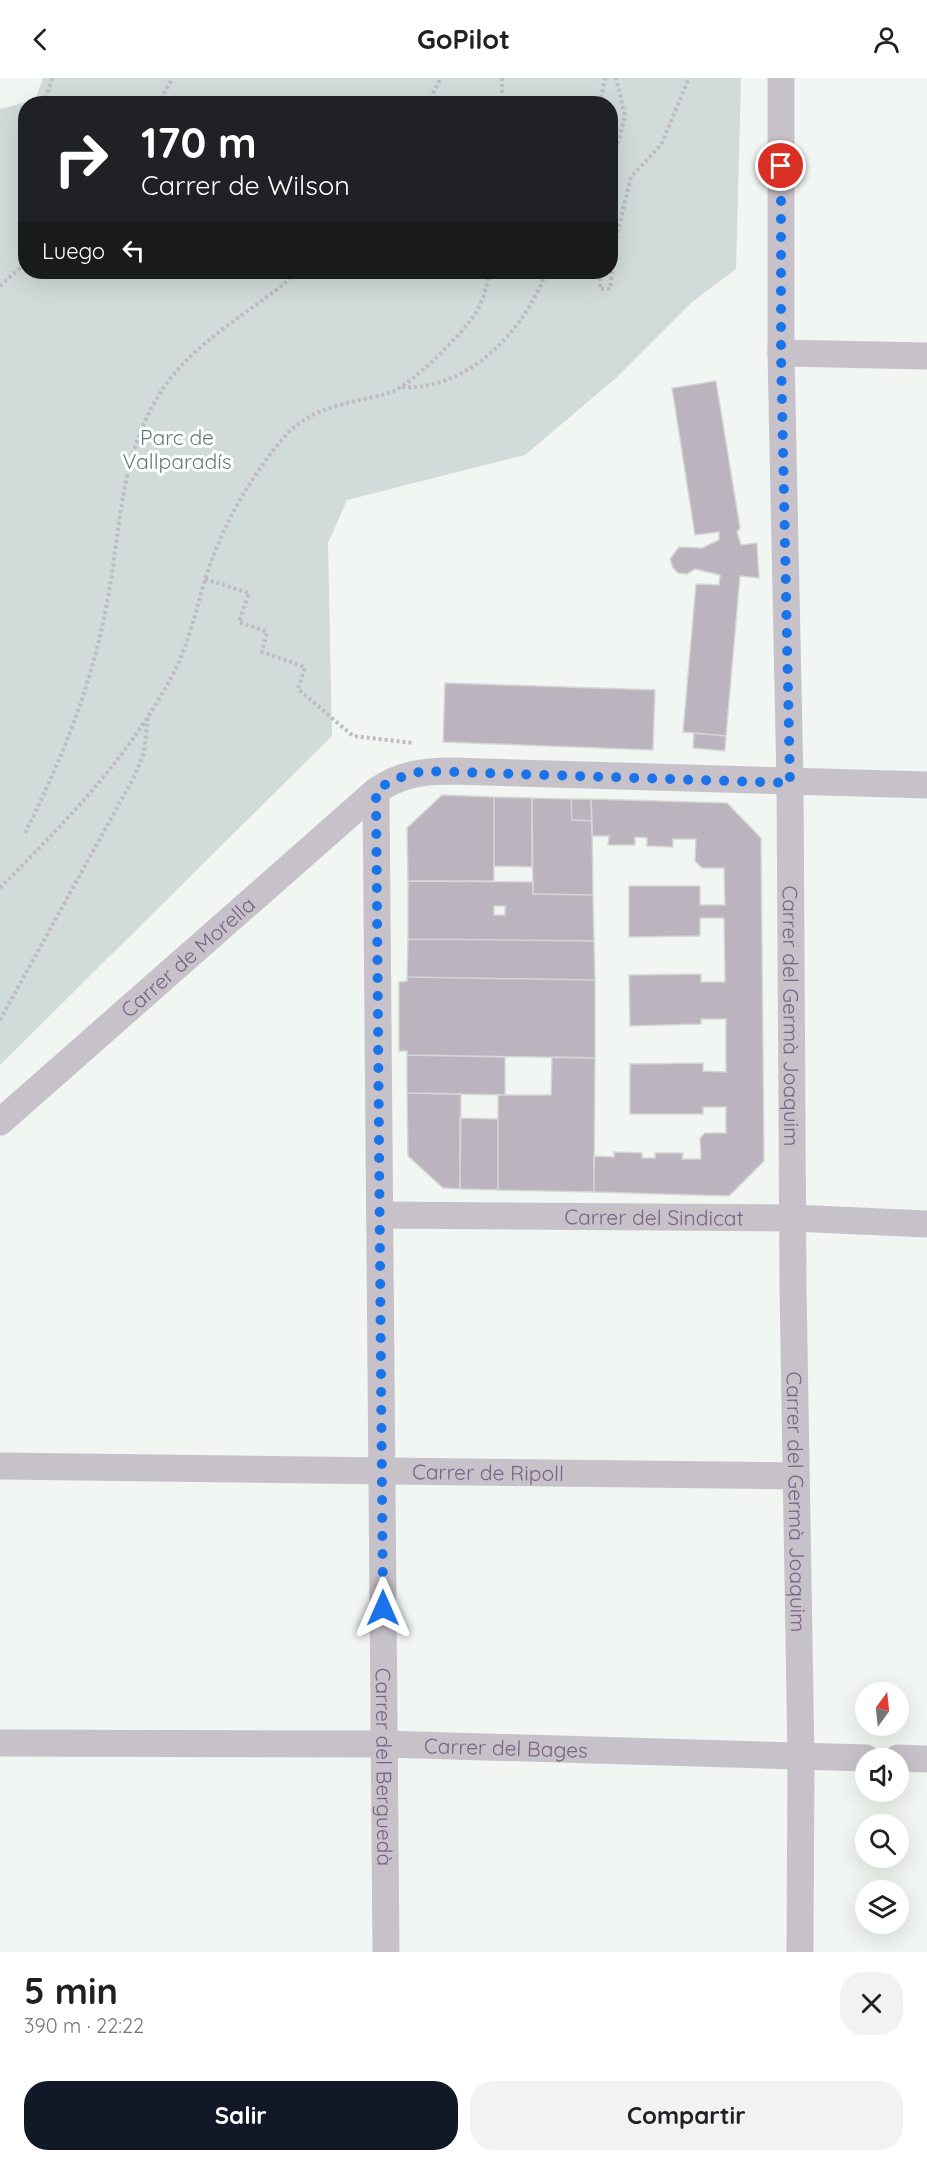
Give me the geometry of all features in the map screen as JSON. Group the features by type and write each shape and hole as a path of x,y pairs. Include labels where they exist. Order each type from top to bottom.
{"street":[{"name":"Carrer del Germà Joaquim","path":"782,78 781,353 790,783 792,1218 801,1757 800,1952"},
{"path":"781,353 927,356"},
{"name":"Carrer de Morella","path":"0,1122 376,791 392,780 423,771 452,771 790,783 927,785"},
{"name":"Carrer del Berguedà","path":"376,791 386,1952"},
{"name":"Carrer del Sindicat","path":"380,1215 792,1218 927,1224"},
{"name":"Carrer de Ripoll","path":"0,1466 795,1476"},
{"name":"Carrer del Bages","path":"0,1743 384,1744 855,1758"},
{"path":"909,1758 927,1759"}],"path":[{"path":"46,96 52,78"},
{"path":"162,96 173,78"},
{"path":"431,96 441,78"},
{"path":"502,78 502,96"},
{"path":"602,96 605,78"},
{"path":"616,78 625,116 618,143"},
{"path":"618,230 631,177 661,145 689,78"},
{"path":"0,286 18,270"},
{"path":"25,833 62,755 88,684 108,602 123,489 142,425 164,389 183,365 205,344 289,279"},
{"path":"0,888 86,800 148,716 178,664 205,579 230,519 248,488 288,433 324,410 392,393 401,387 438,356 476,314 488,279"},
{"path":"401,387 435,386 477,364 516,327 543,279"},
{"path":"600,279 600,289 610,290 611,279"},
{"path":"205,579 249,593 239,622 267,632 262,652 305,667 298,689 352,736 413,742 452,771"},
{"path":"0,1020 134,777 144,753 148,716"}],"green space":[{"name":"Parc de Vallparadís","path":"43,78 741,78 736,269 692,302 616,378 525,455 347,500 328,543 332,736 0,1065 0,109 18,104 18,279 618,279 618,96 36,96"}],"building":[{"path":"716,381 740,528 737,532 741,545 757,543 759,578 740,576 726,736 683,732 696,584 719,585 720,575 695,569 687,574 678,573 673,568 670,559 679,547 702,548 719,540 719,532 695,535 672,388"},
{"path":"445,683 655,690 653,750 443,742"},
{"path":"694,733 726,736 725,751 693,748"},
{"path":"442,795 494,797 494,881 408,881 407,828"},
{"path":"494,797 532,798 532,867 494,866"},
{"path":"532,798 571,799 572,820 592,821 593,895 533,894"},
{"path":"571,799 591,799 592,821 572,820"},
{"path":"591,799 727,803 761,838 764,1161 729,1196 594,1192 594,1156 614,1157 614,1152 642,1153 642,1158 655,1158 655,1153 683,1153 682,1159 701,1159 700,1138 705,1133 726,1133 726,1107 703,1107 703,1114 630,1114 630,1064 703,1063 703,1071 726,1072 726,1019 701,1019 701,1024 630,1026 629,975 701,974 701,982 725,982 724,918 700,918 700,936 629,937 629,886 700,886 700,905 725,905 724,868 702,868 695,861 696,839 673,839 673,847 647,846 647,838 635,837 635,845 608,845 609,836 592,836"},
{"path":"408,881 533,882 533,894 593,895 594,941 408,939","holes":["494,906 505,906 505,915 494,915"]},
{"path":"408,939 594,941 595,980 407,977"},
{"path":"407,977 595,980 595,1058 407,1055 407,1051 399,1051 399,982 407,981"},
{"path":"407,1055 505,1057 505,1095 407,1093"},
{"path":"552,1057 595,1058 594,1192 498,1190 498,1095 551,1095"},
{"path":"407,1093 461,1094 460,1189 443,1188 408,1156"},
{"path":"460,1118 498,1119 498,1190 460,1189"}],"route":[{"path":"383,1608 376,791 392,780 423,771 790,783 781,353 781,166"}]}
